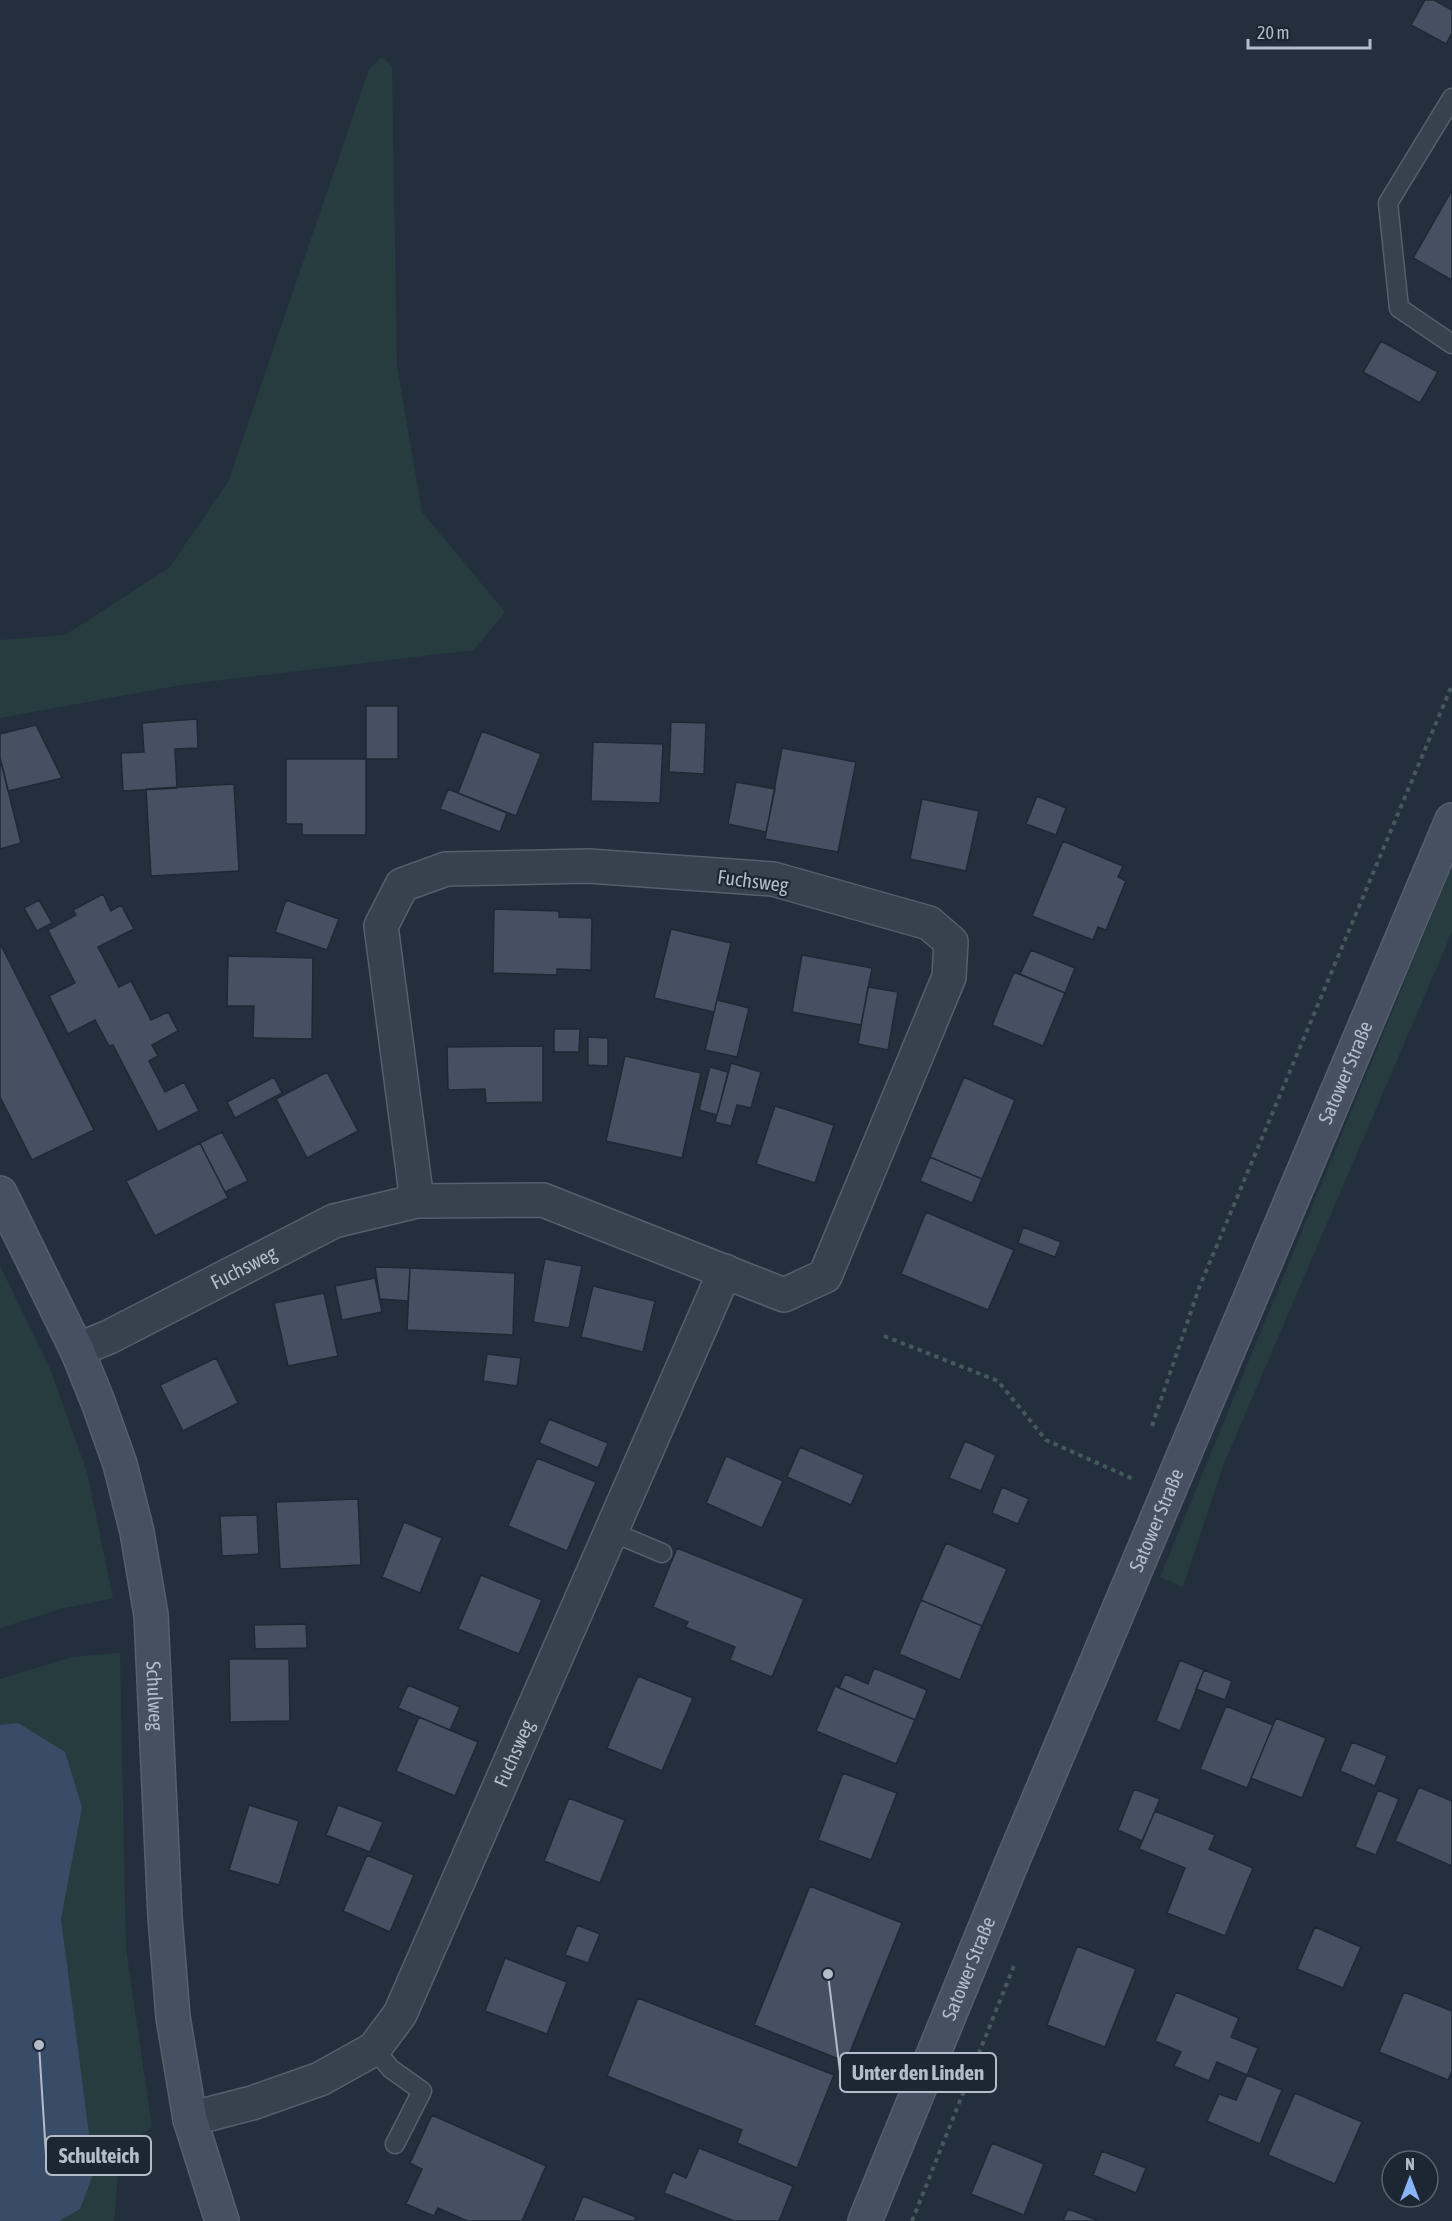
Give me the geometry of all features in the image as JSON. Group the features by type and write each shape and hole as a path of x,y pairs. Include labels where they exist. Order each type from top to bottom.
{"main road":[{"name":"Satower Straße","path":"865,2221 1010,1867 1452,820"},
{"name":"Schulweg","path":"0,1193 77,1350 120,1464 137,1532 151,1615 165,1917 173,2017 190,2119 222,2221"}],"street":[{"name":"Fuchsweg","path":"77,1350 109,1337 334,1221 417,1201 543,1200 784,1294 825,1276 949,977 951,942 929,924 773,879 588,866 446,868 402,885 381,926 417,1201"},
{"name":"Fuchsweg","path":"190,2119 252,2103 320,2079 374,2049 400,2014 724,1272"}],"lane":[{"path":"1452,98 1388,203 1399,308 1452,344"},
{"path":"612,1532 662,1553"},
{"path":"374,2049 391,2068 422,2091 395,2145"}],"path":[{"path":"1149,1434 1199,1288 1452,685"},
{"path":"884,1336 998,1381 1046,1440 1134,1479"},
{"path":"912,2221 1016,1959"}],"green space":[{"path":"382,57 392,66 397,365 422,512 505,612 474,650 181,685 0,718 0,640 65,635 169,568 228,482 369,69"},
{"path":"1452,866 1452,932 1223,1466 1183,1587 1160,1577"},
{"path":"0,1266 49,1366 87,1472 113,1598 61,1609 0,1628"},
{"path":"120,1653 126,1949 152,2127 120,2150 114,2221 0,2221 0,1679 72,1657"}],"water":[{"path":"18,1723 65,1752 82,1807 61,1919 94,2172 80,2209 59,2221 0,2221 0,1725"}],"building":[{"path":"1425,0 1434,0 1452,10 1452,33 1446,44 1411,25"},
{"path":"1452,190 1452,280 1413,258"},
{"path":"1381,341 1438,372 1420,403 1363,372"},
{"path":"366,706 398,706 398,759 366,759"},
{"path":"197,719 198,748 175,749 177,788 123,791 121,753 144,752 142,723"},
{"path":"671,722 706,723 704,774 669,772"},
{"path":"36,725 62,778 8,791 0,758 0,734"},
{"path":"482,731 541,754 516,816 458,793"},
{"path":"593,742 663,744 660,803 591,801"},
{"path":"782,748 856,762 838,852 765,839"},
{"path":"286,759 366,759 366,835 302,835 302,824 286,824"},
{"path":"0,765 2,765 21,843 0,849"},
{"path":"736,782 775,789 766,832 728,824"},
{"path":"234,784 239,871 151,876 146,789"},
{"path":"448,789 507,813 500,832 440,809"},
{"path":"1037,796 1066,808 1056,835 1026,824"},
{"path":"922,799 979,811 966,871 910,859"},
{"path":"1063,841 1123,866 1118,877 1126,881 1106,930 1098,927 1093,940 1032,916"},
{"path":"103,894 111,911 121,905 134,929 98,947 119,987 131,981 151,1020 168,1012 178,1031 152,1045 158,1056 149,1061 165,1092 184,1082 199,1111 158,1132 113,1045 109,1046 95,1020 68,1034 49,996 75,983 48,930 76,915 73,910"},
{"path":"39,900 52,923 37,931 24,908"},
{"path":"286,900 339,919 327,950 275,932"},
{"path":"494,909 559,911 559,917 592,918 591,970 557,969 557,975 493,973"},
{"path":"671,929 731,943 714,1012 654,998"},
{"path":"0,943 94,1130 32,1160 0,1097"},
{"path":"1031,950 1075,968 1065,993 1020,974"},
{"path":"802,955 872,968 861,1025 792,1012"},
{"path":"228,956 313,958 312,1039 253,1038 254,1006 227,1006"},
{"path":"1014,972 1065,993 1043,1046 992,1025"},
{"path":"868,987 898,992 888,1050 858,1044"},
{"path":"717,1000 749,1008 737,1057 705,1050"},
{"path":"554,1029 580,1029 579,1052 554,1052"},
{"path":"588,1037 608,1038 608,1066 588,1065"},
{"path":"543,1046 543,1102 486,1103 485,1089 448,1090 447,1047"},
{"path":"625,1056 701,1073 682,1158 606,1141"},
{"path":"731,1063 761,1072 751,1108 737,1105 731,1126 715,1122"},
{"path":"710,1067 728,1072 717,1115 699,1110"},
{"path":"327,1072 358,1131 307,1158 276,1099"},
{"path":"274,1077 282,1093 235,1118 227,1102"},
{"path":"964,1077 1015,1100 982,1179 930,1157"},
{"path":"775,1106 834,1125 815,1183 756,1164"},
{"path":"222,1132 248,1181 225,1192 200,1143"},
{"path":"200,1143 228,1198 155,1236 126,1181"},
{"path":"930,1157 982,1179 972,1203 920,1181"},
{"path":"926,1212 1014,1250 988,1310 901,1274"},
{"path":"1023,1227 1061,1242 1055,1257 1018,1243"},
{"path":"545,1259 582,1266 569,1328 533,1322"},
{"path":"375,1267 410,1268 408,1301 380,1299"},
{"path":"410,1268 515,1273 513,1335 407,1330"},
{"path":"375,1278 382,1312 342,1320 335,1286"},
{"path":"593,1286 655,1301 643,1352 581,1337"},
{"path":"324,1293 338,1356 288,1366 274,1303"},
{"path":"487,1354 521,1358 517,1386 483,1381"},
{"path":"216,1358 238,1403 183,1431 160,1385"},
{"path":"549,1419 608,1443 598,1468 539,1443"},
{"path":"965,1441 996,1455 981,1491 949,1478"},
{"path":"800,1447 864,1475 851,1505 787,1477"},
{"path":"726,1456 783,1481 762,1528 706,1503"},
{"path":"537,1458 596,1482 567,1551 508,1526"},
{"path":"1002,1487 1029,1499 1018,1524 992,1513"},
{"path":"358,1499 361,1565 280,1569 276,1502"},
{"path":"257,1515 259,1554 222,1556 220,1516"},
{"path":"404,1522 442,1538 420,1593 382,1577"},
{"path":"946,1543 1007,1569 982,1626 921,1600"},
{"path":"677,1548 804,1599 772,1677 730,1660 735,1647 685,1627 688,1622 653,1607"},
{"path":"481,1575 542,1600 519,1654 458,1629"},
{"path":"921,1600 982,1626 960,1680 899,1654"},
{"path":"306,1624 307,1648 255,1649 254,1625"},
{"path":"229,1659 289,1659 290,1721 230,1722"},
{"path":"1180,1660 1204,1670 1180,1731 1156,1721"},
{"path":"874,1668 927,1690 915,1720 839,1688 845,1674 868,1684"},
{"path":"1204,1670 1232,1681 1225,1700 1196,1689"},
{"path":"638,1676 693,1698 662,1771 607,1748"},
{"path":"408,1685 460,1707 450,1730 398,1708"},
{"path":"835,1686 915,1720 896,1764 816,1731"},
{"path":"1226,1706 1273,1725 1247,1788 1200,1769"},
{"path":"419,1717 478,1742 455,1796 396,1771"},
{"path":"1276,1718 1326,1738 1302,1798 1251,1778"},
{"path":"1352,1742 1387,1756 1375,1786 1340,1771"},
{"path":"843,1773 897,1793 871,1860 818,1840"},
{"path":"1419,1787 1452,1801 1452,1866 1395,1841"},
{"path":"1134,1789 1160,1799 1142,1841 1118,1830"},
{"path":"1378,1790 1399,1799 1376,1855 1355,1847"},
{"path":"569,1798 625,1820 600,1883 544,1861"},
{"path":"249,1805 299,1821 279,1885 229,1870"},
{"path":"338,1805 383,1822 370,1852 326,1835"},
{"path":"1155,1811 1215,1835 1209,1849 1253,1868 1225,1936 1167,1913 1185,1868 1139,1849"},
{"path":"367,1855 414,1875 390,1932 343,1911"},
{"path":"810,1886 902,1923 846,2062 754,2025"},
{"path":"577,1925 600,1934 588,1963 565,1955"},
{"path":"1315,1927 1361,1947 1343,1988 1297,1969"},
{"path":"1077,1946 1136,1969 1105,2047 1047,2025"},
{"path":"505,1958 567,1982 547,2034 485,2011"},
{"path":"1176,1992 1239,2018 1231,2037 1258,2048 1247,2075 1217,2062 1209,2081 1174,2066 1181,2052 1155,2041"},
{"path":"1404,1992 1452,2011 1452,2071 1448,2080 1379,2052"},
{"path":"638,1998 834,2075 797,2168 737,2143 742,2130 607,2076"},
{"path":"1247,2075 1282,2090 1260,2144 1207,2121 1219,2094 1236,2100"},
{"path":"1295,2093 1362,2122 1335,2184 1268,2155"},
{"path":"432,2115 546,2166 522,2221 467,2221 438,2208 434,2216 406,2204 422,2169 410,2163"},
{"path":"992,2143 1044,2164 1024,2215 971,2194"},
{"path":"699,2148 793,2186 779,2221 734,2221 664,2193 673,2172 686,2178"},
{"path":"1102,2151 1146,2168 1136,2193 1093,2175"},
{"path":"583,2196 636,2217 634,2221 573,2221"},
{"path":"1068,2209 1099,2221 1063,2221"}],"place":[{"name":"Unter den Linden","path":"828,1974"},
{"name":"Schulteich","path":"39,2045"}]}
